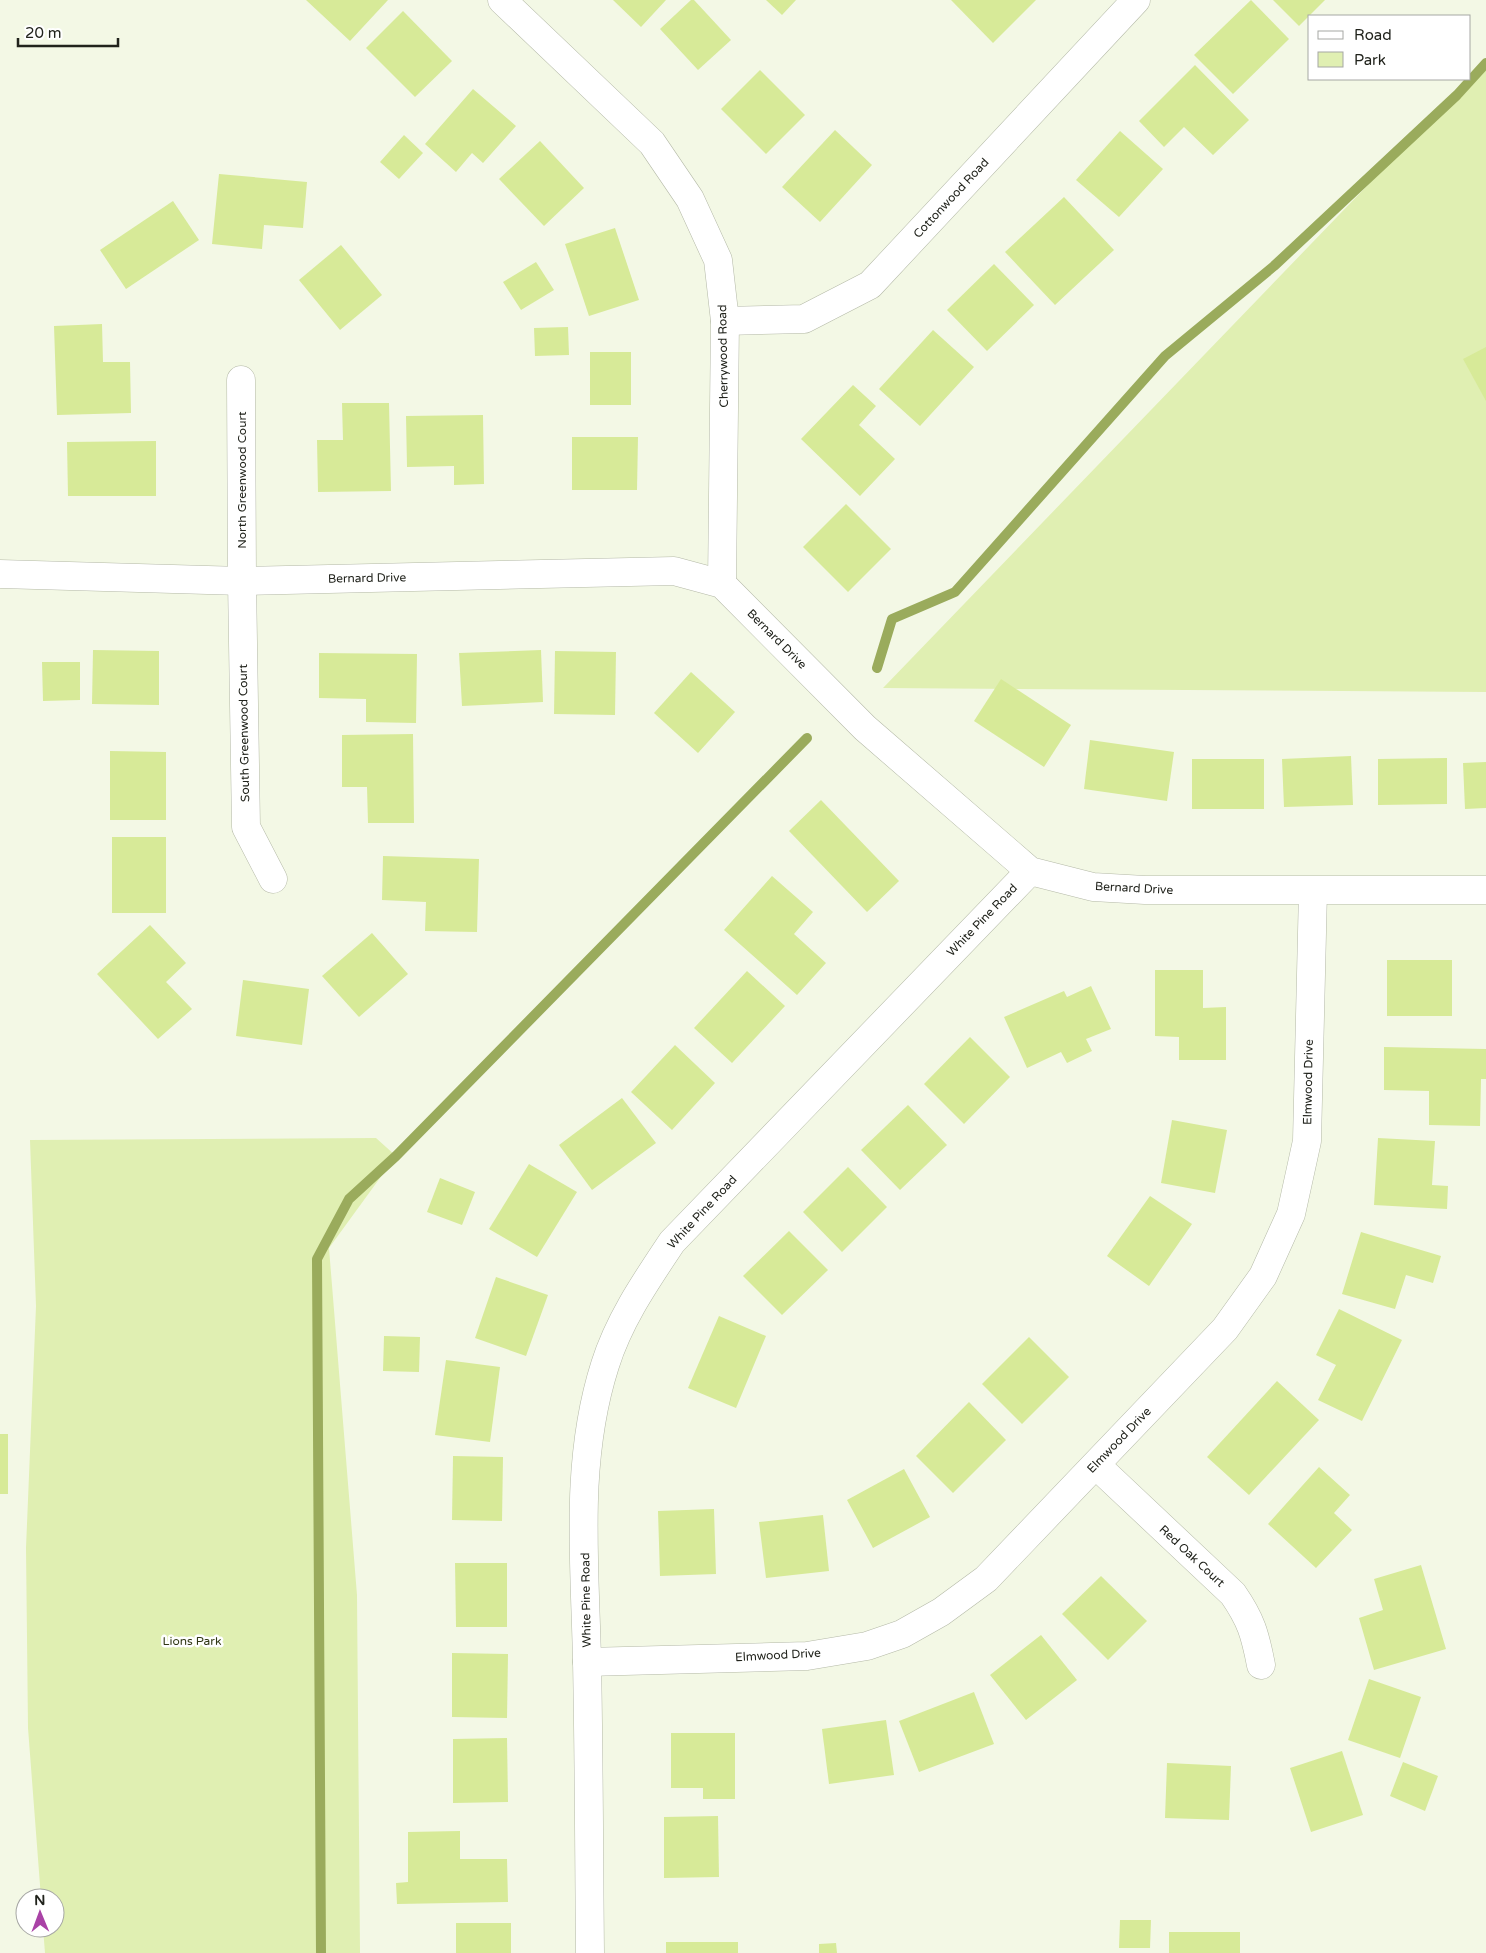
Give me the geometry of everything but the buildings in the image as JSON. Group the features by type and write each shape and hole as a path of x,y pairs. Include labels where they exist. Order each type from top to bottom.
{"street":[{"name":"Cherrywood Road","path":"502,0 652,143 690,199 718,260 725,321 722,584"},
{"name":"Cottonwood Road","path":"725,321 804,319 870,285 1136,0"},
{"name":"North Greenwood Court","path":"242,380 242,580"},
{"name":"Bernard Drive","path":"0,574 242,580 674,571 722,584 865,728 1030,871 1093,887 1145,890 1486,890"},
{"name":"South Greenwood Court","path":"242,580 246,828 273,879"},
{"name":"White Pine Road","path":"590,1953 583,1494 588,1431 605,1364 633,1300 672,1242 1030,871"},
{"name":"Elmwood Drive","path":"587,1662 806,1656 867,1646 902,1634 941,1612 986,1579 1225,1329 1263,1276 1291,1214 1307,1140 1313,891"},
{"name":"Red Oak Court","path":"1096,1465 1233,1594 1248,1616 1256,1639 1261,1665"}],"green space":[{"path":"1486,60 1486,692 883,688 1471,80"},
{"name":"Lions Park","path":"376,1138 396,1156 329,1248 357,1595 360,1953 45,1953 44,1938 65,1938 65,1888 40,1888 28,1728 26,1548 36,1306 30,1140"}],"waterway":[{"path":"1471,80 1486,63"},
{"path":"877,668 892,619 955,592 1165,356 1274,266 1457,95 1471,80"},
{"path":"321,1953 317,1259 349,1199 396,1156 807,738"}]}
